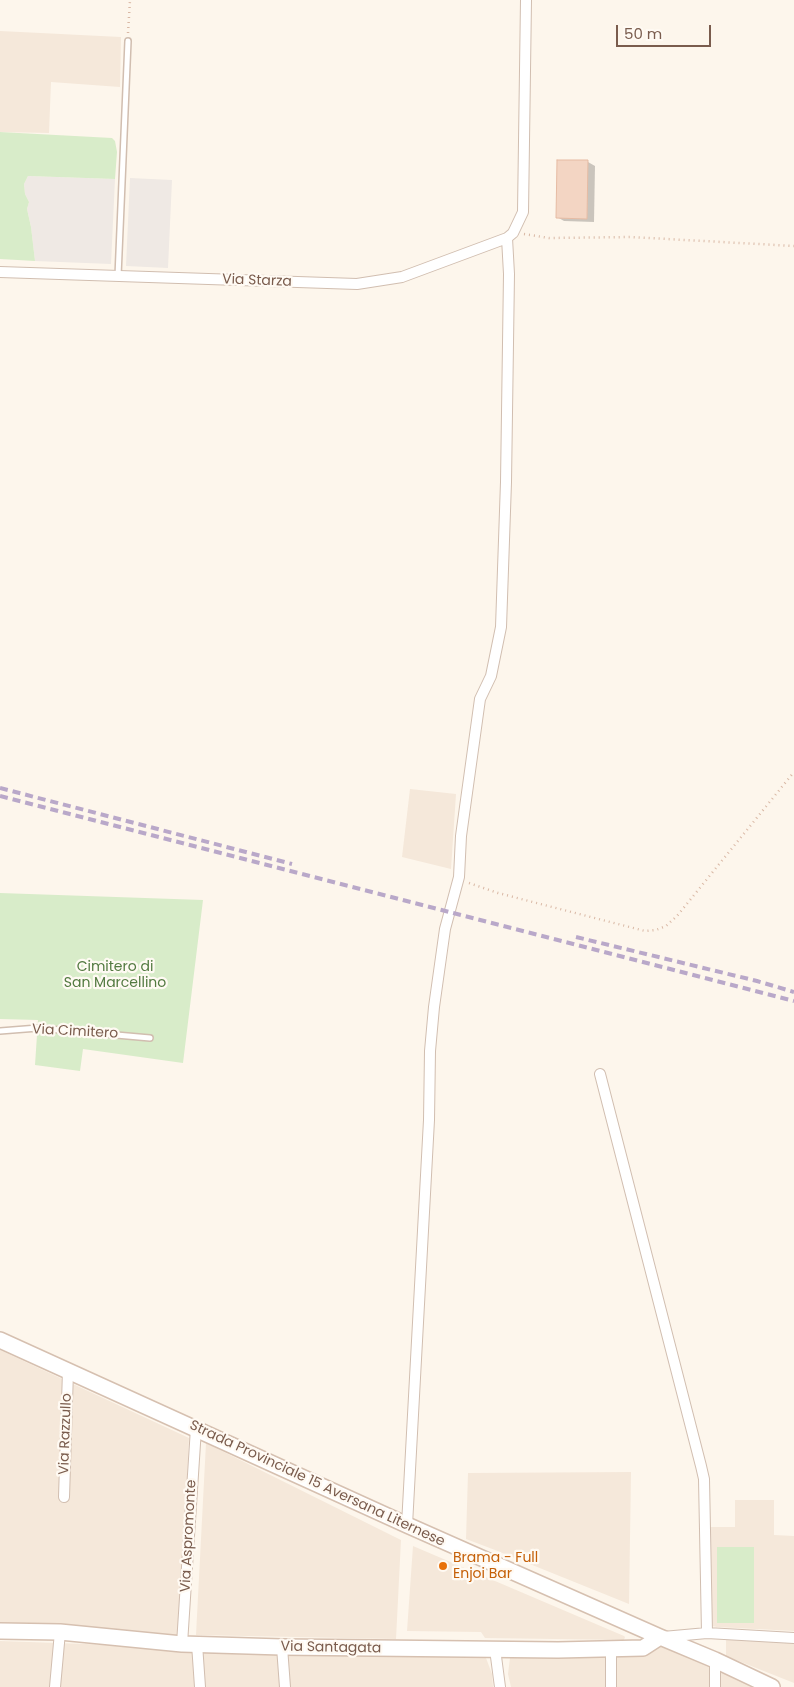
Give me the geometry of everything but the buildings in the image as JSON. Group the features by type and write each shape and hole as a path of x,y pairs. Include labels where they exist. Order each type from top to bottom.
{"main road":[{"name":"Strada Provinciale 15 Aversana Liternese","path":"0,1340 407,1525 715,1660 772,1687"},
{"name":"Via Santagata","path":"0,1631 60,1632 190,1644 495,1649 611,1650 643,1648 660,1637"}],"street":[{"path":"407,1525 429,1120 430,1051 434,1007 445,929 459,878 461,836 480,700 491,676 501,627 506,482 510,235 523,212 526,0"},
{"name":"Via Starza","path":"0,272 357,284 402,277 510,235"},
{"path":"600,1074 702,1466 704,1479 707,1633"},
{"name":"Via Razzullo","path":"64,1497 68,1371"},
{"name":"Via Aspromonte","path":"196,1428 190,1644 200,1687"},
{"path":"55,1687 60,1632"},
{"path":"660,1637 707,1633 794,1638"},
{"path":"282,1647 285,1687"},
{"path":"495,1649 500,1687"},
{"path":"611,1650 611,1687"},
{"path":"715,1660 715,1687"}],"lane":[{"path":"118,276 128,41"},
{"name":"Via Cimitero","path":"0,1031 38,1028 150,1038"}],"path":[{"path":"128,41 130,0"},
{"path":"510,235 550,238 631,237 794,246"},
{"path":"459,878 472,885 498,893 645,931 656,930 666,926 677,916 794,772"}],"shaded area":[{"path":"0,31 121,37 120,87 51,82 49,133 0,132"},
{"path":"28,176 115,179 111,264 35,261 27,209 29,202 25,194 24,184"},
{"path":"130,178 172,180 168,268 126,266"},
{"path":"410,789 456,794 451,869 402,857"},
{"path":"0,1350 189,1438 179,1637 0,1624"},
{"path":"206,1443 401,1540 396,1639 196,1635"},
{"path":"631,1472 629,1604 466,1539 468,1473"},
{"path":"735,1500 774,1500 774,1535 794,1536 794,1631 717,1627 709,1623 709,1527 735,1527"},
{"path":"413,1546 624,1636 624,1640 485,1638 481,1632 407,1631"},
{"path":"726,1638 794,1643 794,1683 726,1656"},
{"path":"0,1641 486,1658 492,1674 493,1687 0,1687"},
{"path":"659,1642 764,1687 511,1687 508,1674 510,1658 643,1652"}],"green space":[{"path":"0,132 112,138 115,141 117,152 115,179 28,176 24,184 25,194 29,202 27,209 35,261 0,259"},
{"name":"Cimitero di San Marcellino","path":"0,893 203,900 183,1063 83,1049 80,1071 35,1065 38,1020 0,1019"},
{"path":"717,1547 754,1547 754,1623 717,1623"}],"railway":[{"path":"0,788 292,864"},
{"path":"0,796 794,1001"},
{"path":"576,937 757,981 794,992"}],"place":[{"name":"Brama - Full Enjoi Bar","path":"443,1566"}]}
